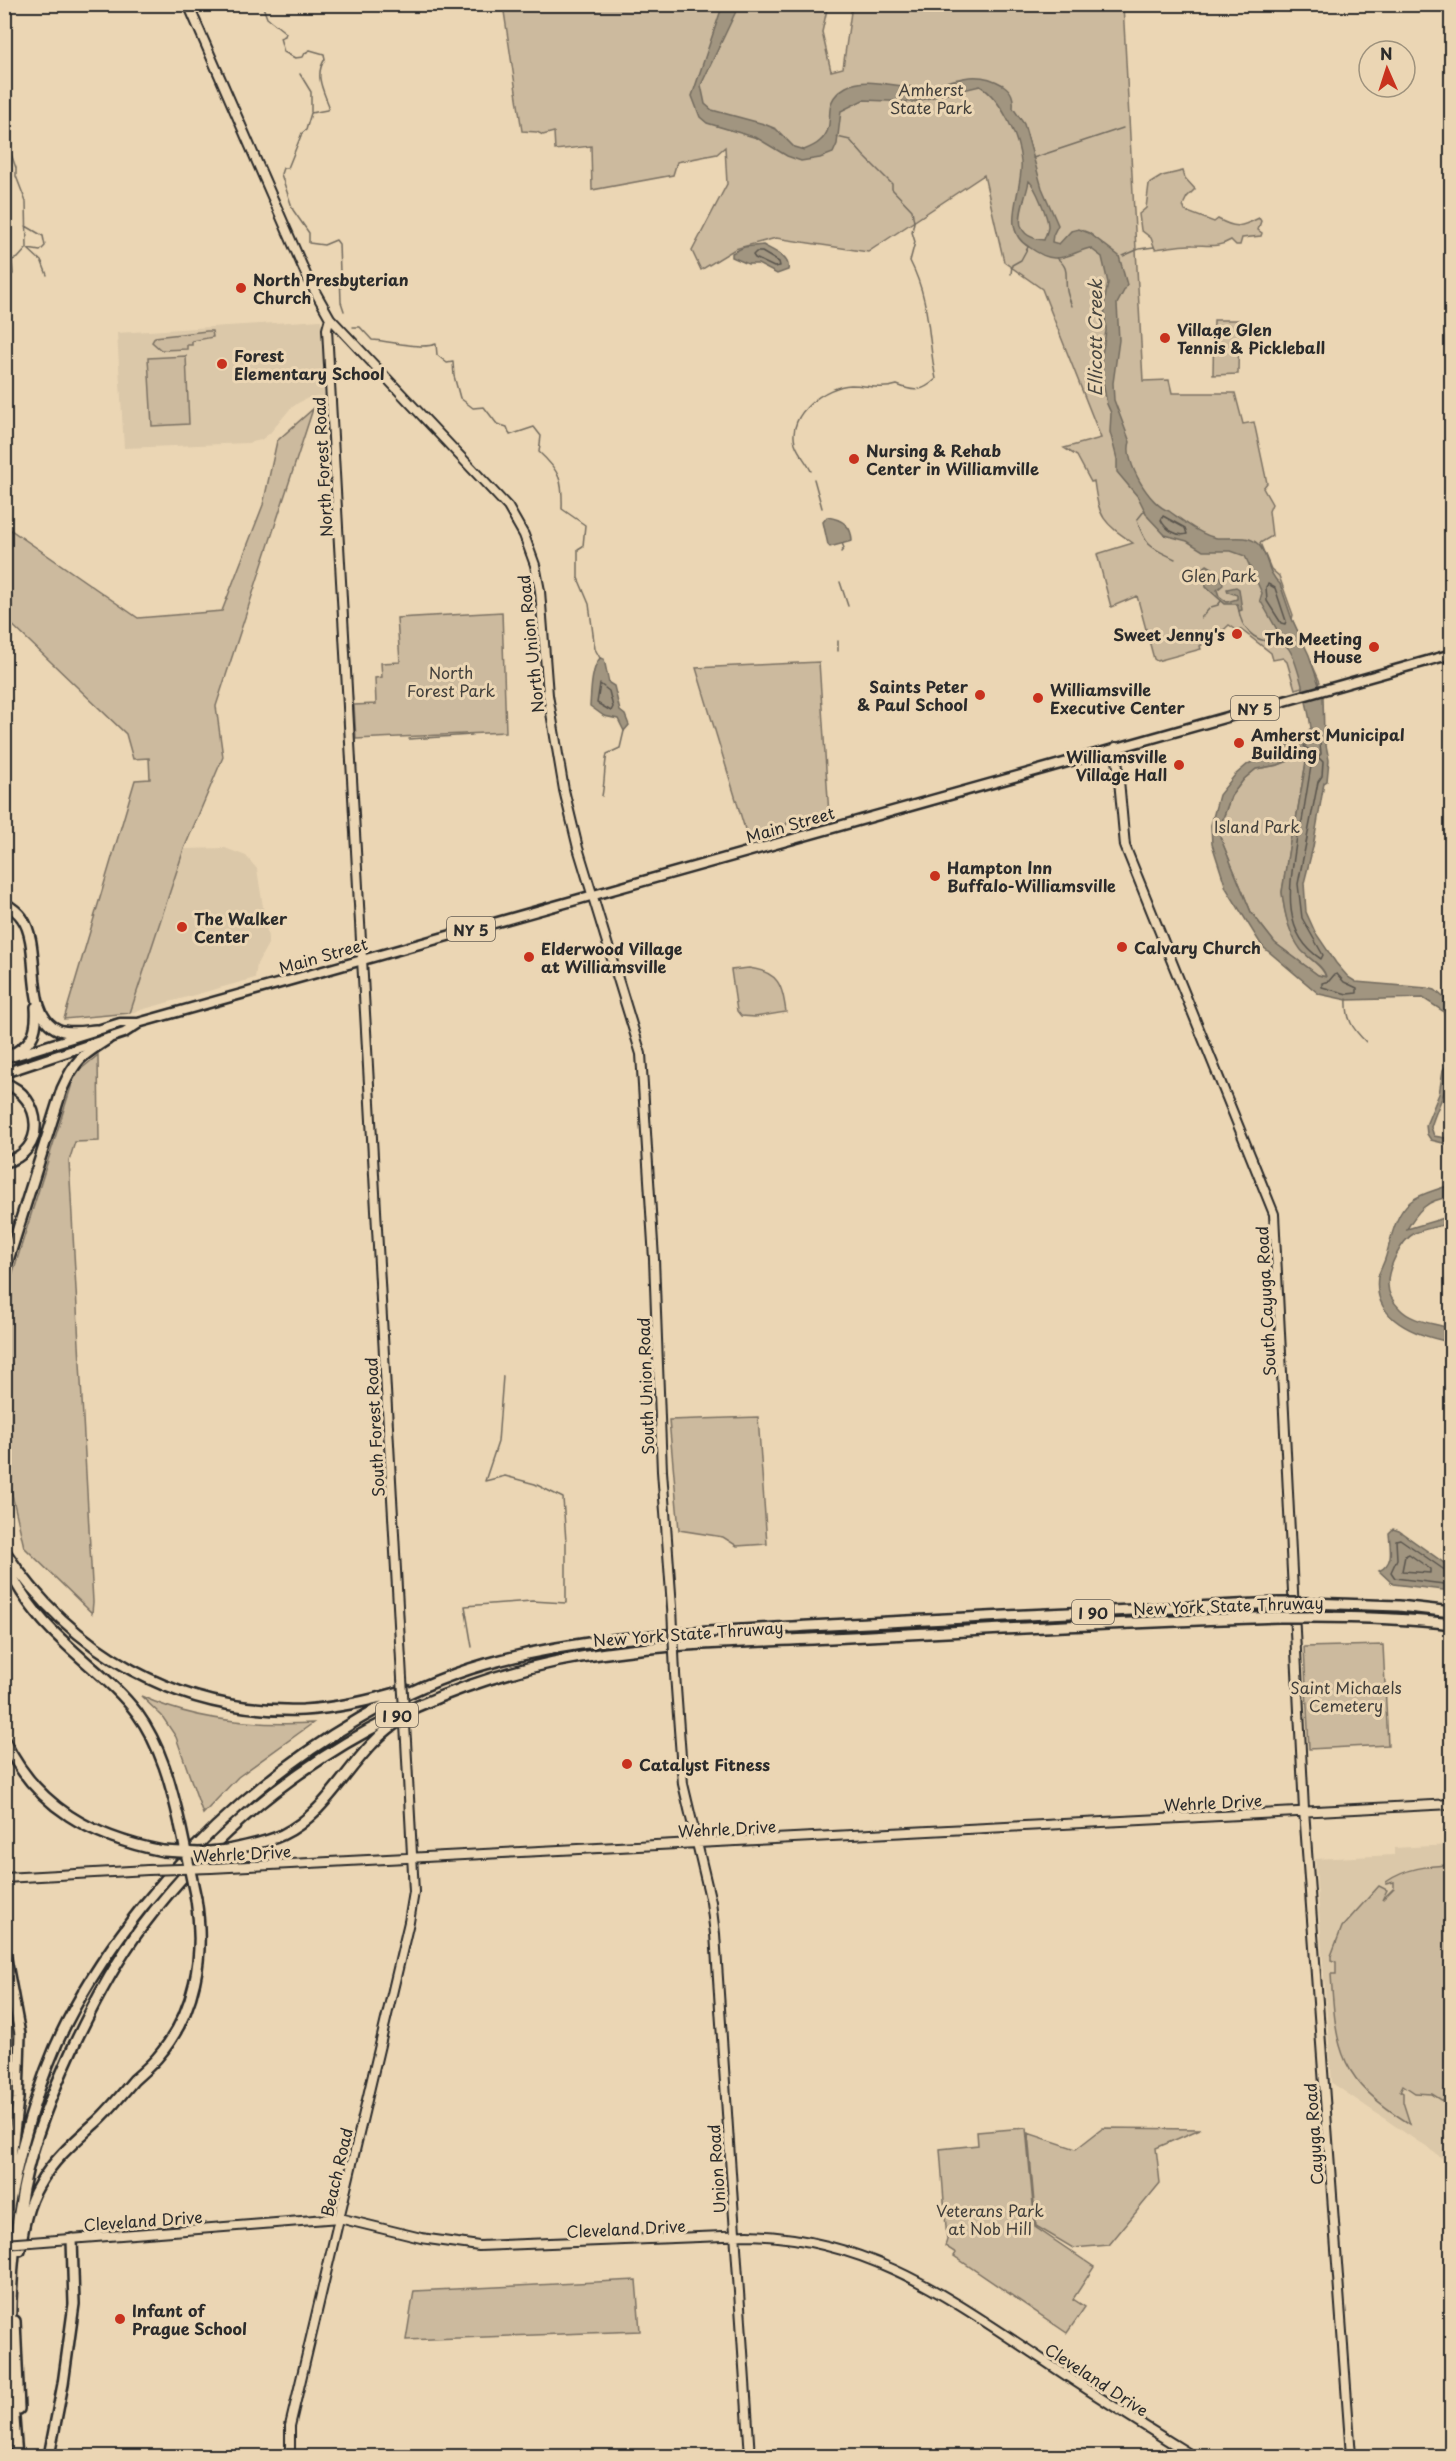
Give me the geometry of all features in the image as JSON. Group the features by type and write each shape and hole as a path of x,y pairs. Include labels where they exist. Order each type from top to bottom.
{"highway":[{"path":"4,903 22,917 29,934 42,1015 53,1026 65,1031 96,1030"},
{"path":"4,909 16,918 26,933 37,1022 33,1035 23,1049 5,1059"},
{"path":"4,1273 62,1089 72,1067 80,1058 108,1039"},
{"path":"4,1083 16,1087 25,1095 32,1106 36,1127 27,1149 17,1158 4,1162"},
{"path":"4,1256 16,1235"},
{"path":"4,1550 37,1596 93,1647 122,1666 183,1692 242,1706 304,1710 352,1704 443,1679"},
{"path":"4,1558 27,1600 62,1640 117,1689 142,1720 160,1753 171,1785 180,1824 196,1899 201,1944 197,1976 187,2010 175,2032 158,2057 95,2123 70,2144 50,2167 30,2205 23,2229 17,2270 15,2314 19,2457"},
{"name":"New York State Thruway","path":"4,2235 26,2134 44,2076 66,2024 119,1938 155,1890 201,1841 248,1797 342,1729 381,1706 443,1679 525,1654 618,1637 908,1620 1278,1603 1399,1606 1452,1612"},
{"name":"New York State Thruway","path":"19,2457 9,2333 11,2272 22,2195 34,2144 48,2105 100,1994 140,1929 218,1839 274,1792 326,1756 393,1716 503,1675 612,1651 932,1632 1279,1617 1356,1617 1452,1624"},
{"path":"4,1740 30,1782 63,1812 84,1826 134,1845 164,1851 199,1853 261,1843 282,1835 302,1822 330,1797 378,1738 393,1724 428,1702"},
{"path":"4,1948 20,2034 18,2099 4,2211"},
{"path":"49,2457 73,2316 72,2239"}],"main road":[{"name":"Main Street","path":"5,1059 120,1023 138,1023 1452,654"},
{"name":"Main Street","path":"4,1073 108,1039 124,1033 138,1023"}],"street":[{"path":"188,4 308,279 330,318"},
{"name":"North Union Road","path":"330,318 508,507 524,535 535,565 540,591 553,731 576,840 592,895"},
{"name":"North Forest Road","path":"330,318 327,329 363,959"},
{"name":"South Cayuga Road","path":"1116,747 1125,846 1274,1214 1304,1810"},
{"name":"South Union Road","path":"592,895 642,1063 654,1259 662,1471 682,1779 706,1881"},
{"name":"South Forest Road","path":"363,959 414,1894"},
{"name":"Wehrle Drive","path":"4,1878 1452,1804"},
{"name":"Cayuga Road","path":"1304,1810 1351,2457"},
{"name":"Union Road","path":"706,1881 715,1934 750,2457"},
{"name":"Beach Road","path":"290,2457 290,2426 398,1971 414,1894"},
{"name":"Cleveland Drive","path":"4,2244 339,2218 422,2238 479,2246 734,2236 769,2236 814,2242 865,2256 905,2274 976,2316 1192,2457"}],"shaded area":[{"name":"Forest Elementary School","path":"321,320 327,395 308,398 298,403 261,440 248,443 124,448 117,333"},
{"path":"225,848 246,856 257,869 268,944 257,964 255,978 130,1013 184,849"},
{"path":"1451,1845 1451,2164 1332,2083 1315,1859 1394,1855 1394,1848"}],"green space":[{"name":"Amherst State Park","path":"503,5 828,5 822,32 831,71 843,68 852,5 1123,5 1143,381 1169,380 1172,393 1235,393 1243,424 1254,422 1267,483 1263,488 1272,504 1269,511 1272,536 1260,543 1271,569 1279,576 1293,615 1292,619 1320,682 1295,689 1287,662 1283,658 1273,660 1271,653 1240,629 1238,631 1229,625 1211,642 1205,633 1198,635 1202,645 1201,649 1157,661 1154,659 1137,596 1111,607 1097,554 1133,543 1115,530 1104,518 1098,504 1094,481 1091,482 1077,456 1064,448 1101,438 1042,289 1004,262 984,175 868,252 776,238 735,249 701,270 692,251 727,184 725,147 717,154 677,162 673,175 592,190 591,146 555,150 554,132 543,135 537,132 522,131"},
{"path":"1183,171 1185,178 1195,189 1183,205 1185,211 1214,222 1218,219 1234,225 1243,225 1259,218 1261,221 1258,230 1262,233 1261,236 1242,238 1240,245 1236,245 1231,240 1217,245 1184,245 1155,249 1151,238 1141,230 1139,214 1146,208 1149,184 1162,176"},
{"path":"1214,320 1239,320 1238,374 1213,375"},
{"path":"212,331 213,337 192,341 192,345 187,345 187,349 161,350 152,342 155,337"},
{"path":"186,356 189,424 152,426 148,358"},
{"path":"313,409 216,706 223,757 184,849 130,1013 64,1019 135,780 150,779 149,758 133,759 126,734 5,618 5,526 138,618 222,611 263,505 277,441"},
{"name":"North Forest Park","path":"502,612 506,732 356,739 354,705 376,704 375,678 382,677 381,663 400,662 397,618"},
{"path":"819,662 829,815 809,822 804,818 787,823 784,829 748,839 696,668"},
{"name":"Island Park","path":"1306,754 1310,758 1306,762 1296,820 1293,823 1282,892 1290,930 1302,950 1325,973 1326,977 1318,975 1275,943 1251,912 1220,837 1221,824 1231,796 1244,779 1256,769 1278,765"},
{"path":"749,968 767,973 777,981 783,994 786,1012 755,1017 741,1016 737,1011 731,970"},
{"path":"98,1055 99,1141 75,1142 69,1161 92,1613 24,1547 5,1464 4,1301 75,1074"},
{"path":"758,1417 767,1544 737,1546 723,1537 679,1530 669,1420"},
{"name":"Saint Michaels Cemetery","path":"1383,1645 1388,1745 1309,1749 1304,1647"},
{"path":"141,1696 182,1711 225,1720 269,1724 313,1723 238,1777 203,1814 176,1737 162,1716"},
{"path":"1451,1865 1452,2001 1445,2012 1451,2016 1451,2106 1432,2094 1415,2093 1403,2085 1400,2091 1403,2093 1403,2102 1410,2124 1369,2093 1346,2062 1336,2025 1331,1974 1336,1974 1336,1962 1331,1960 1331,1956 1342,1927 1379,1886 1387,1890 1382,1900 1394,1888 1394,1882 1386,1884 1386,1882 1394,1877 1417,1869"},
{"name":"Veterans Park at Nob Hill","path":"1026,2128 1035,2227 1094,2267 1073,2299 1085,2307 1067,2333 954,2256 956,2253 945,2246 947,2240 940,2149 978,2145 977,2132"},
{"path":"1103,2128 1200,2129 1156,2148 1160,2183 1109,2245 1073,2248 1036,2226 1028,2133 1076,2149"},
{"path":"636,2280 640,2331 406,2340 414,2291"}],"water":[{"path":"723,4 739,5 701,85 705,104 712,110 776,129 794,147 804,150 820,141 826,134 830,107 837,93 854,84 872,82 919,87 961,78 981,77 1003,85 1010,92 1013,98 1013,108 1024,124 1042,188 1058,225 1052,242 1059,244 1071,231 1079,229 1089,233 1119,256 1127,285 1117,304 1119,340 1113,383 1114,400 1130,442 1130,460 1134,470 1146,492 1154,501 1199,531 1217,538 1249,539 1262,548 1272,574 1280,584 1292,619 1309,655 1323,697 1324,735 1329,760 1327,781 1324,783 1304,883 1306,912 1315,932 1336,963 1348,977 1356,982 1435,990 1451,1004 1451,1028 1443,1011 1423,998 1347,1000 1319,994 1262,946 1226,888 1212,844 1211,825 1219,795 1235,775 1248,764 1301,739 1311,728 1298,671 1291,652 1260,600 1262,593 1245,556 1231,551 1203,551 1187,541 1165,535 1148,517 1138,497 1117,472 1117,459 1110,432 1111,413 1107,404 1100,366 1106,331 1104,304 1108,283 1102,257 1090,248 1063,257 1051,258 1038,253 1020,239 1015,230 1014,208 1021,173 1020,152 1013,130 995,100 980,86 913,102 863,100 841,111 837,144 833,153 801,161 787,156 757,138 707,123 700,117 692,96","holes":["1029,181 1044,209 1048,228 1044,240 1032,237 1021,226 1020,218","1306,754 1310,758 1306,762 1296,820 1293,823 1282,892 1293,937 1301,950 1319,966 1326,977 1318,975 1275,943 1251,912 1220,837 1221,824 1231,796 1244,779 1256,769 1278,765"]},
{"path":"763,245 787,261 788,270 777,274 758,264 748,264 732,257 732,253 744,247"},
{"path":"827,517 845,524 850,531 852,541 830,547 823,522"},
{"path":"1207,565 1221,579 1223,585 1217,590 1219,596 1227,602 1237,599 1237,595 1228,592 1227,589 1236,587 1239,589 1242,610 1239,611 1237,604 1225,604 1206,587 1203,568"},
{"path":"600,658 604,659 609,683 614,686 620,711 625,715 629,725 624,731 618,719 604,716 590,706 593,674"},
{"path":"1451,1059 1447,1085 1431,1127 1434,1136 1451,1139 1451,1145 1431,1140 1427,1134 1426,1125 1439,1094 1443,1070"},
{"path":"1451,1184 1451,1201 1448,1198 1441,1199 1423,1207 1407,1229 1451,1216 1451,1223 1420,1231 1410,1237 1396,1256 1388,1278 1388,1285 1392,1298 1400,1309 1411,1317 1451,1329 1451,1342 1411,1330 1389,1315 1378,1292 1378,1277 1394,1227 1405,1207 1420,1196"},
{"path":"1393,1529 1451,1568 1451,1591 1393,1584 1379,1571 1384,1568 1389,1559 1389,1533"}],"waterway":[{"path":"262,4 267,18 286,33 280,38 284,52 295,58 303,57 310,50 324,54 325,59 320,77 329,106 327,110 311,113 306,130 302,133 288,168 283,168 281,174 293,210 309,233 309,243 324,245 336,240 339,244 341,302 344,311"},
{"path":"300,74 311,92 311,112"},
{"path":"1033,158 1123,128"},
{"path":"4,134 26,202 27,248 18,258 12,260 13,274 4,279"},
{"path":"811,471 796,447 794,432 803,412 820,396 831,390 851,385 880,387 897,385 918,390 936,379 922,291 910,261 915,242 912,232 914,222 912,210 892,189 892,184 850,140 837,137"},
{"path":"26,226 43,236 45,246 40,251 28,249"},
{"path":"1011,274 1012,265 1021,260 1028,247"},
{"path":"1123,256 1139,249 1154,247"},
{"path":"28,249 42,262 47,275"},
{"path":"1057,258 1066,269 1067,291 1072,306"},
{"path":"353,327 360,327 372,340 414,346 436,344 437,355 447,363 453,362 460,398 473,408 484,407 497,424 507,427 510,435 534,427 541,436 539,452 552,465 559,477 562,509 585,525 583,546 578,549 578,578 589,604 595,649 600,658"},
{"path":"814,479 822,508"},
{"path":"1145,510 1137,520 1146,541 1154,549 1175,559"},
{"path":"841,552 844,548 842,543"},
{"path":"1188,568 1204,571"},
{"path":"840,582 848,606"},
{"path":"1211,607 1218,605 1221,601"},
{"path":"1201,618 1209,609"},
{"path":"1239,611 1242,623 1249,632 1259,639 1271,641"},
{"path":"838,641 838,651"},
{"path":"602,796 607,754 620,748 624,731"},
{"path":"409,739 472,735"},
{"path":"1347,999 1351,1023 1366,1042"},
{"path":"472,1647 465,1606 532,1601 566,1603 563,1498 535,1484 505,1476 485,1481 498,1442 503,1376"}],"place":[{"name":"North Presbyterian Church","path":"241,288"},
{"name":"Village Glen Tennis & Pickleball","path":"1165,338"},
{"name":"Forest Elementary School","path":"222,364"},
{"name":"Nursing & Rehab Center in Williamville","path":"854,459"},
{"name":"Sweet Jenny's","path":"1237,634"},
{"name":"The Meeting House","path":"1374,647"},
{"name":"Saints Peter & Paul School","path":"980,695"},
{"name":"Williamsville Executive Center","path":"1038,698"},
{"name":"Amherst Municipal Building","path":"1239,743"},
{"name":"Williamsville Village Hall","path":"1179,765"},
{"name":"Hampton Inn Buffalo-Williamsville","path":"935,876"},
{"name":"The Walker Center","path":"182,927"},
{"name":"Calvary Church","path":"1122,947"},
{"name":"Elderwood Village at Williamsville","path":"529,957"},
{"name":"Catalyst Fitness","path":"627,1764"},
{"name":"Infant of Prague School","path":"120,2319"}],"water label":[{"name":"Ellicott Creek","path":"1094,338"}],"park label":[{"name":"Glen Park","path":"1219,575"}]}
